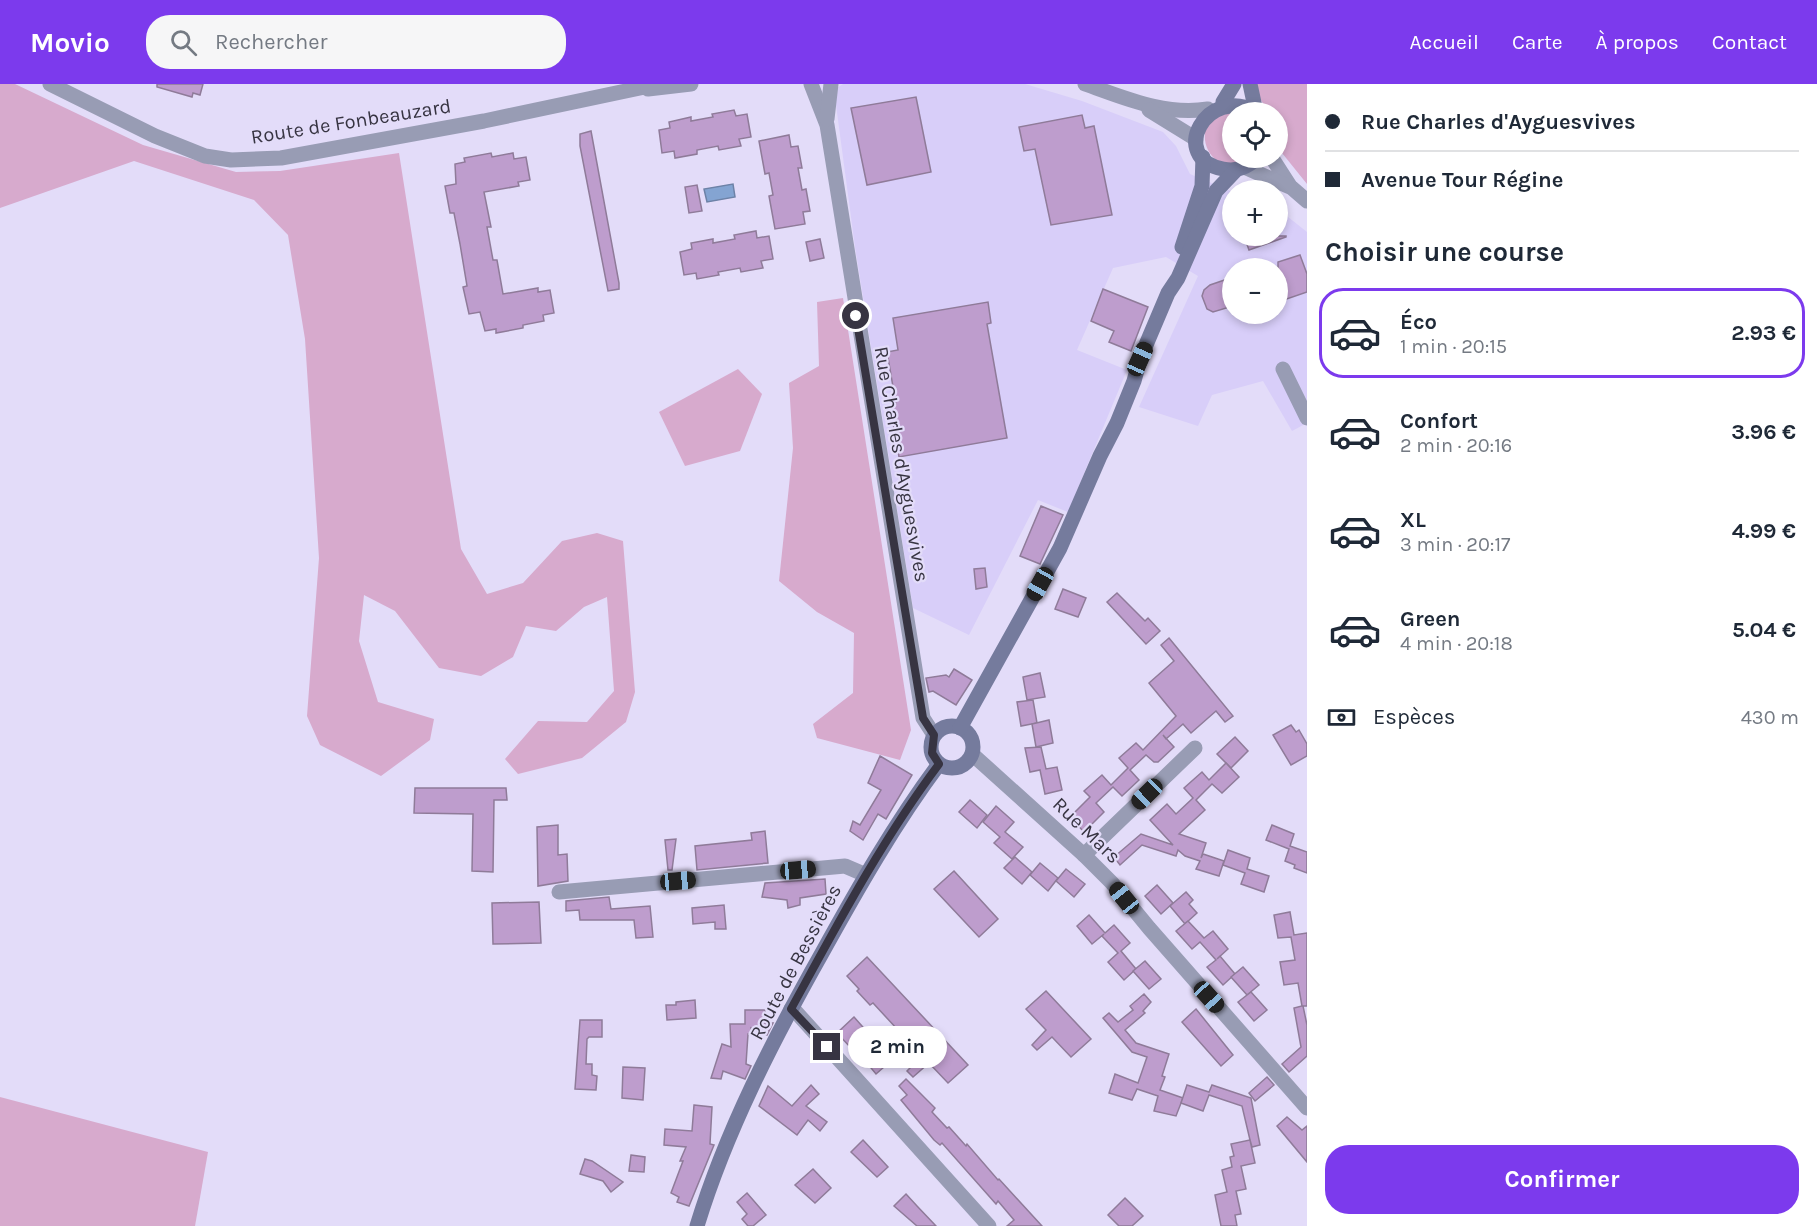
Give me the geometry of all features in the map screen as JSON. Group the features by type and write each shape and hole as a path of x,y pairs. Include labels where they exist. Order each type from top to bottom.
{"main road":[{"path":"1223,102 1234,84"},
{"path":"1250,84 1254,102"},
{"path":"960,728 1060,548 1117,423 1140,359 1168,293 1202,186 1203,157 1196,139 1198,122 1208,109 1222,102"},
{"path":"1203,157 1218,168 1222,168"},
{"path":"1168,293 1178,278 1216,191 1240,168"},
{"path":"949,726 960,728 971,738 972,754 963,765 953,768 939,764 932,753 934,735 949,726"},
{"name":"Route de Bessières","path":"697,1226 734,1127 791,1009 866,875 939,764"}],"street":[{"name":"Route de Fonbeauzard","path":"50,84 155,136 205,156 231,160 281,158 483,121 659,84"},
{"name":"Route de Fonbeauzard","path":"636,90 691,84"},
{"name":"Rue Charles d'Ayguesvives","path":"811,84 826,125 923,718 934,735"},
{"name":"Rue Charles d'Ayguesvives","path":"826,125 831,84"},
{"path":"1085,84 1136,102 1180,111 1208,109"},
{"path":"1136,102 1196,139"},
{"path":"1240,168 1255,170 1292,188 1307,201"},
{"path":"1279,168 1292,188"},
{"path":"1283,369 1307,418"},
{"path":"1084,855 1195,748"},
{"name":"Rue Mars","path":"972,754 1112,883 1156,937 1307,1108"},
{"path":"559,892 845,866 866,875"},
{"path":"791,1009 989,1226"}],"shaded area":[{"path":"0,84 15,84 143,145 236,172 280,171 399,153 461,549 487,594 523,583 562,541 597,533 623,541 635,692 626,722 582,758 518,774 505,759 538,721 587,722 614,691 607,597 584,607 556,631 526,626 513,657 481,676 439,668 395,611 364,595 359,641 378,702 434,719 430,740 381,776 320,745 307,716 319,558 305,339 288,235 254,200 134,161 0,208"},
{"path":"843,84 1025,84 1082,101 1163,132 1176,146 1190,174 1222,187 1222,246 1288,246 1288,217 1307,232 1307,423 1292,431 1263,381 1212,395 1198,426 1139,407 1198,276 1166,257 1113,268 1077,350 1127,370 1068,512 1038,500 969,635 913,608 855,247 834,90"},
{"path":"1256,84 1307,84 1307,184 1288,160 1288,102 1262,102"},
{"path":"1222,115 1222,162 1213,157 1205,140 1205,130 1209,119"},
{"path":"843,298 911,730 900,760 817,738 813,724 853,693 854,633 817,612 779,581 793,448 789,383 819,366 817,302"},
{"path":"738,369 762,394 740,451 685,466 659,412"},
{"path":"0,1097 208,1152 195,1226 0,1226"}],"water":[{"path":"733,184 735,197 707,202 704,189"}],"building":[{"path":"157,84 203,84 200,95 193,93 192,97 157,87"},
{"path":"916,97 931,172 867,185 851,108"},
{"path":"734,110 736,116 747,114 751,137 739,139 741,146 719,150 718,146 697,150 697,154 675,158 674,151 662,153 659,130 670,128 669,122 691,117 691,121 713,117 712,114"},
{"path":"1082,115 1085,128 1094,126 1112,215 1051,225 1035,149 1024,151 1019,127"},
{"path":"591,131 619,283 619,289 608,291 580,146 580,134"},
{"path":"789,135 791,147 798,146 802,168 798,168 802,190 806,189 810,211 803,212 805,224 775,229 769,196 773,195 769,173 765,174 759,141"},
{"path":"491,153 492,157 513,153 514,159 526,157 530,180 518,182 519,186 484,192 491,227 487,227 493,260 497,260 503,294 538,288 538,292 550,290 554,313 543,315 544,321 496,333 496,329 485,331 480,312 469,314 463,287 467,286 460,244 454,213 450,213 445,186 456,184 455,164 465,162 464,158"},
{"path":"697,185 702,211 689,213 685,187"},
{"path":"756,231 757,238 769,236 773,259 761,261 763,268 741,272 740,268 697,279 696,273 684,275 680,252 692,249 691,243 713,239 713,243 735,239 734,235"},
{"path":"820,239 824,258 810,261 806,242"},
{"path":"1248,246 1260,246 1249,250"},
{"path":"1300,255 1307,274 1307,292 1288,299 1288,259"},
{"path":"1222,281 1222,309 1213,312 1207,309 1202,296 1204,290"},
{"path":"1103,289 1148,307 1131,351 1109,342 1114,331 1091,321"},
{"path":"988,302 991,323 987,324 1007,438 899,457 890,406 896,404 887,352 898,350 893,318"},
{"path":"1041,506 1063,515 1040,564 1020,556"},
{"path":"985,568 987,587 976,589 974,569"},
{"path":"1063,589 1086,598 1078,617 1055,609"},
{"path":"1117,593 1145,621 1148,618 1160,631 1146,644 1107,602"},
{"path":"1169,638 1233,716 1225,722 1216,711 1191,733 1183,724 1166,739 1174,747 1158,762 1154,762 1146,755 1130,770 1139,780 1122,796 1113,787 1096,803 1104,812 1084,832 1070,817 1090,797 1084,791 1102,775 1111,785 1128,768 1119,758 1136,743 1143,750 1176,716 1149,683 1174,661 1161,645"},
{"path":"954,669 972,680 956,705 933,691 929,692 926,678 946,675 949,677"},
{"path":"1040,673 1045,697 1027,700 1023,677"},
{"path":"1033,700 1037,723 1021,726 1017,702"},
{"path":"1049,720 1053,743 1036,747 1032,724"},
{"path":"1291,725 1296,732 1299,730 1307,744 1307,756 1291,765 1273,735"},
{"path":"1235,737 1248,751 1231,768 1217,754"},
{"path":"1041,747 1046,769 1057,767 1062,790 1045,794 1040,770 1030,772 1025,748"},
{"path":"880,756 912,775 886,819 878,814 863,840 850,831 853,821 860,825 881,790 868,783"},
{"path":"1226,763 1239,777 1222,793 1212,784 1196,800 1205,810 1179,834 1206,843 1201,858 1203,854 1224,861 1219,876 1196,869 1200,861 1185,856 1178,850 1176,856 1142,845 1120,865 1114,857 1141,834 1173,845 1150,820 1167,804 1176,814 1193,798 1184,788 1202,772 1209,780"},
{"path":"415,788 506,788 507,800 494,800 493,872 472,871 473,814 414,813"},
{"path":"970,800 987,815 977,828 959,812"},
{"path":"996,806 1014,822 1005,832 1023,847 1012,859 994,843 1000,837 983,822"},
{"path":"558,825 558,855 567,854 568,881 538,886 537,827"},
{"path":"1272,825 1294,834 1290,846 1307,852 1307,873 1294,868 1295,865 1285,861 1289,849 1266,840"},
{"path":"765,831 768,863 697,870 695,846 752,840 751,833"},
{"path":"676,839 672,870 668,870 665,840"},
{"path":"1228,850 1250,858 1247,869 1269,876 1264,892 1241,884 1245,873 1223,865"},
{"path":"1015,857 1032,872 1022,884 1004,868"},
{"path":"1040,863 1058,878 1048,891 1030,875"},
{"path":"1066,869 1085,884 1074,897 1056,881"},
{"path":"954,871 998,919 979,937 934,889"},
{"path":"825,879 826,894 800,898 800,905 788,908 787,900 762,897 765,883"},
{"path":"1157,885 1173,903 1161,914 1145,896"},
{"path":"1186,892 1193,900 1189,904 1197,913 1185,924 1170,906"},
{"path":"609,897 611,909 650,906 653,937 636,938 634,920 580,920 579,910 566,911 566,901"},
{"path":"539,902 541,943 493,944 492,903"},
{"path":"724,905 726,929 715,929 715,922 693,924 692,908"},
{"path":"1290,912 1294,935 1307,933 1307,1006 1303,1006 1307,1025 1307,1056 1289,1072 1282,1064 1301,1047 1294,1008 1302,1006 1298,983 1284,985 1280,962 1295,960 1291,937 1278,938 1274,915"},
{"path":"1089,915 1105,933 1114,925 1130,943 1121,951 1136,969 1124,980 1108,962 1118,953 1102,936 1104,934 1092,944 1077,926"},
{"path":"1188,921 1204,938 1213,931 1228,949 1220,956 1235,974 1223,985 1207,967 1216,960 1200,942 1192,949 1176,931"},
{"path":"867,957 968,1065 948,1083 929,1063 913,1077 907,1071 922,1056 873,1003 870,1005 847,976"},
{"path":"1145,961 1161,979 1149,989 1133,971"},
{"path":"1243,967 1259,985 1247,995 1231,977"},
{"path":"1046,991 1091,1039 1071,1057 1052,1037 1037,1050 1032,1045 1046,1030 1026,1009"},
{"path":"1251,992 1267,1010 1254,1021 1238,1002"},
{"path":"1144,994 1151,1002 1143,1011 1145,1013 1125,1030 1136,1043 1169,1054 1160,1090 1183,1098 1176,1116 1154,1111 1158,1096 1137,1089 1132,1100 1109,1093 1115,1074 1138,1083 1147,1057 1132,1052 1103,1018 1109,1013 1118,1022 1133,1010 1130,1006"},
{"path":"695,1000 696,1018 667,1020 666,1005"},
{"path":"1196,1009 1233,1055 1221,1066 1182,1022"},
{"path":"745,1010 765,1010 765,1023 773,1023 767,1035 751,1028 751,1034 748,1034 746,1064 751,1066 745,1079 723,1071 721,1079 711,1078 722,1044 731,1047 730,1024 745,1024"},
{"path":"854,1017 892,1060 876,1074 853,1046 851,1048 837,1033"},
{"path":"580,1020 602,1020 602,1037 587,1039 586,1064 592,1064 592,1075 597,1076 596,1090 575,1089"},
{"path":"623,1067 645,1068 643,1100 622,1098"},
{"path":"1267,1077 1274,1085 1255,1101 1249,1093"},
{"path":"906,1079 935,1108 932,1112 966,1146 967,1144 1042,1226 1007,1226 1014,1220 998,1201 996,1204 942,1143 940,1145 934,1140 901,1100 907,1095 899,1086"},
{"path":"811,1085 819,1094 806,1106 827,1122 820,1131 808,1120 797,1135 759,1106 768,1086 792,1106"},
{"path":"1187,1085 1209,1092 1212,1085 1251,1098 1260,1145 1252,1147 1242,1106 1209,1095 1203,1111 1181,1103"},
{"path":"694,1105 712,1107 710,1144 714,1145 689,1206 677,1202 679,1197 671,1193 686,1147 664,1145 665,1129 692,1131"},
{"path":"1287,1117 1302,1130 1307,1126 1307,1162 1277,1126"},
{"path":"863,1140 888,1167 877,1177 851,1152"},
{"path":"1250,1140 1255,1163 1241,1166 1246,1189 1236,1191 1241,1214 1235,1215 1237,1226 1221,1226 1215,1195 1227,1192 1222,1170 1232,1167 1230,1157 1234,1156 1231,1144"},
{"path":"631,1155 645,1157 644,1172 629,1171"},
{"path":"585,1159 592,1161 623,1182 611,1192 603,1181 580,1174"},
{"path":"813,1169 831,1188 815,1203 795,1185"},
{"path":"747,1193 766,1215 753,1226 748,1226 742,1219 747,1214 737,1202"},
{"path":"906,1194 936,1226 917,1226 894,1206"},
{"path":"1125,1198 1143,1216 1132,1226 1119,1226 1108,1215"}],"route":[{"path":"827,1047 791,1009 863,879 939,764 932,753 934,735 923,718 856,316"}]}
